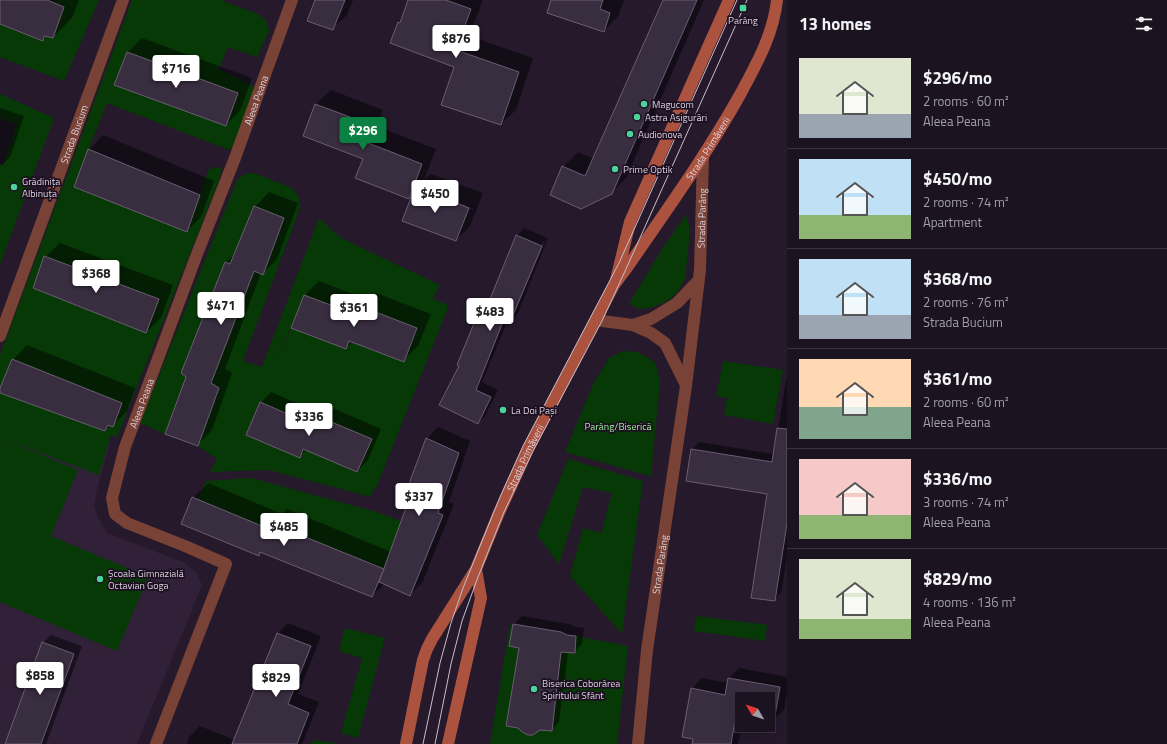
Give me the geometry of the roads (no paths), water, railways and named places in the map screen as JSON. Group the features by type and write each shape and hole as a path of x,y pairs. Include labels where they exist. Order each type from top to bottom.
{"main road":[{"name":"Strada Primăverii","path":"614,285 630,222 729,0"},
{"name":"Strada Primăverii","path":"406,744 423,660 427,649 476,569 498,515 528,449 614,285 723,126 758,62 769,37 775,16 777,0"},
{"path":"448,744 481,598 476,569"}],"street":[{"name":"Strada Bucium","path":"0,336 123,0"},
{"name":"Aleea Peana","path":"156,744 226,564 127,523 115,514 112,498 125,447 196,254 236,158 292,0"},
{"name":"Strada Parâng","path":"638,744 647,650 686,386 700,270 703,156"},
{"path":"633,325 651,319 676,303 698,281"},
{"path":"597,318 633,325 651,333 665,343 686,386"}],"tram line":[{"path":"423,744 440,663 451,623 463,588 500,497 523,446 619,263 737,0"},
{"path":"435,744 451,664 462,621 504,512 533,451 602,321 747,0"}],"place":[{"name":"Parâng","path":"743,8"},
{"name":"Magucom","path":"644,104"},
{"name":"Astra Asigurări","path":"637,117"},
{"name":"Audionova","path":"630,134"},
{"name":"Prime Optik","path":"615,169"},
{"name":"Grădinița Albinuța","path":"14,187"},
{"name":"La Doi Pași","path":"503,410"},
{"name":"Școala Gimnazială Octavian Goga","path":"100,579"},
{"name":"Biserica Coborârea Spiritului Sfânt","path":"534,689"}],"park label":[{"name":"Parâng/Biserică","path":"618,426"}]}
